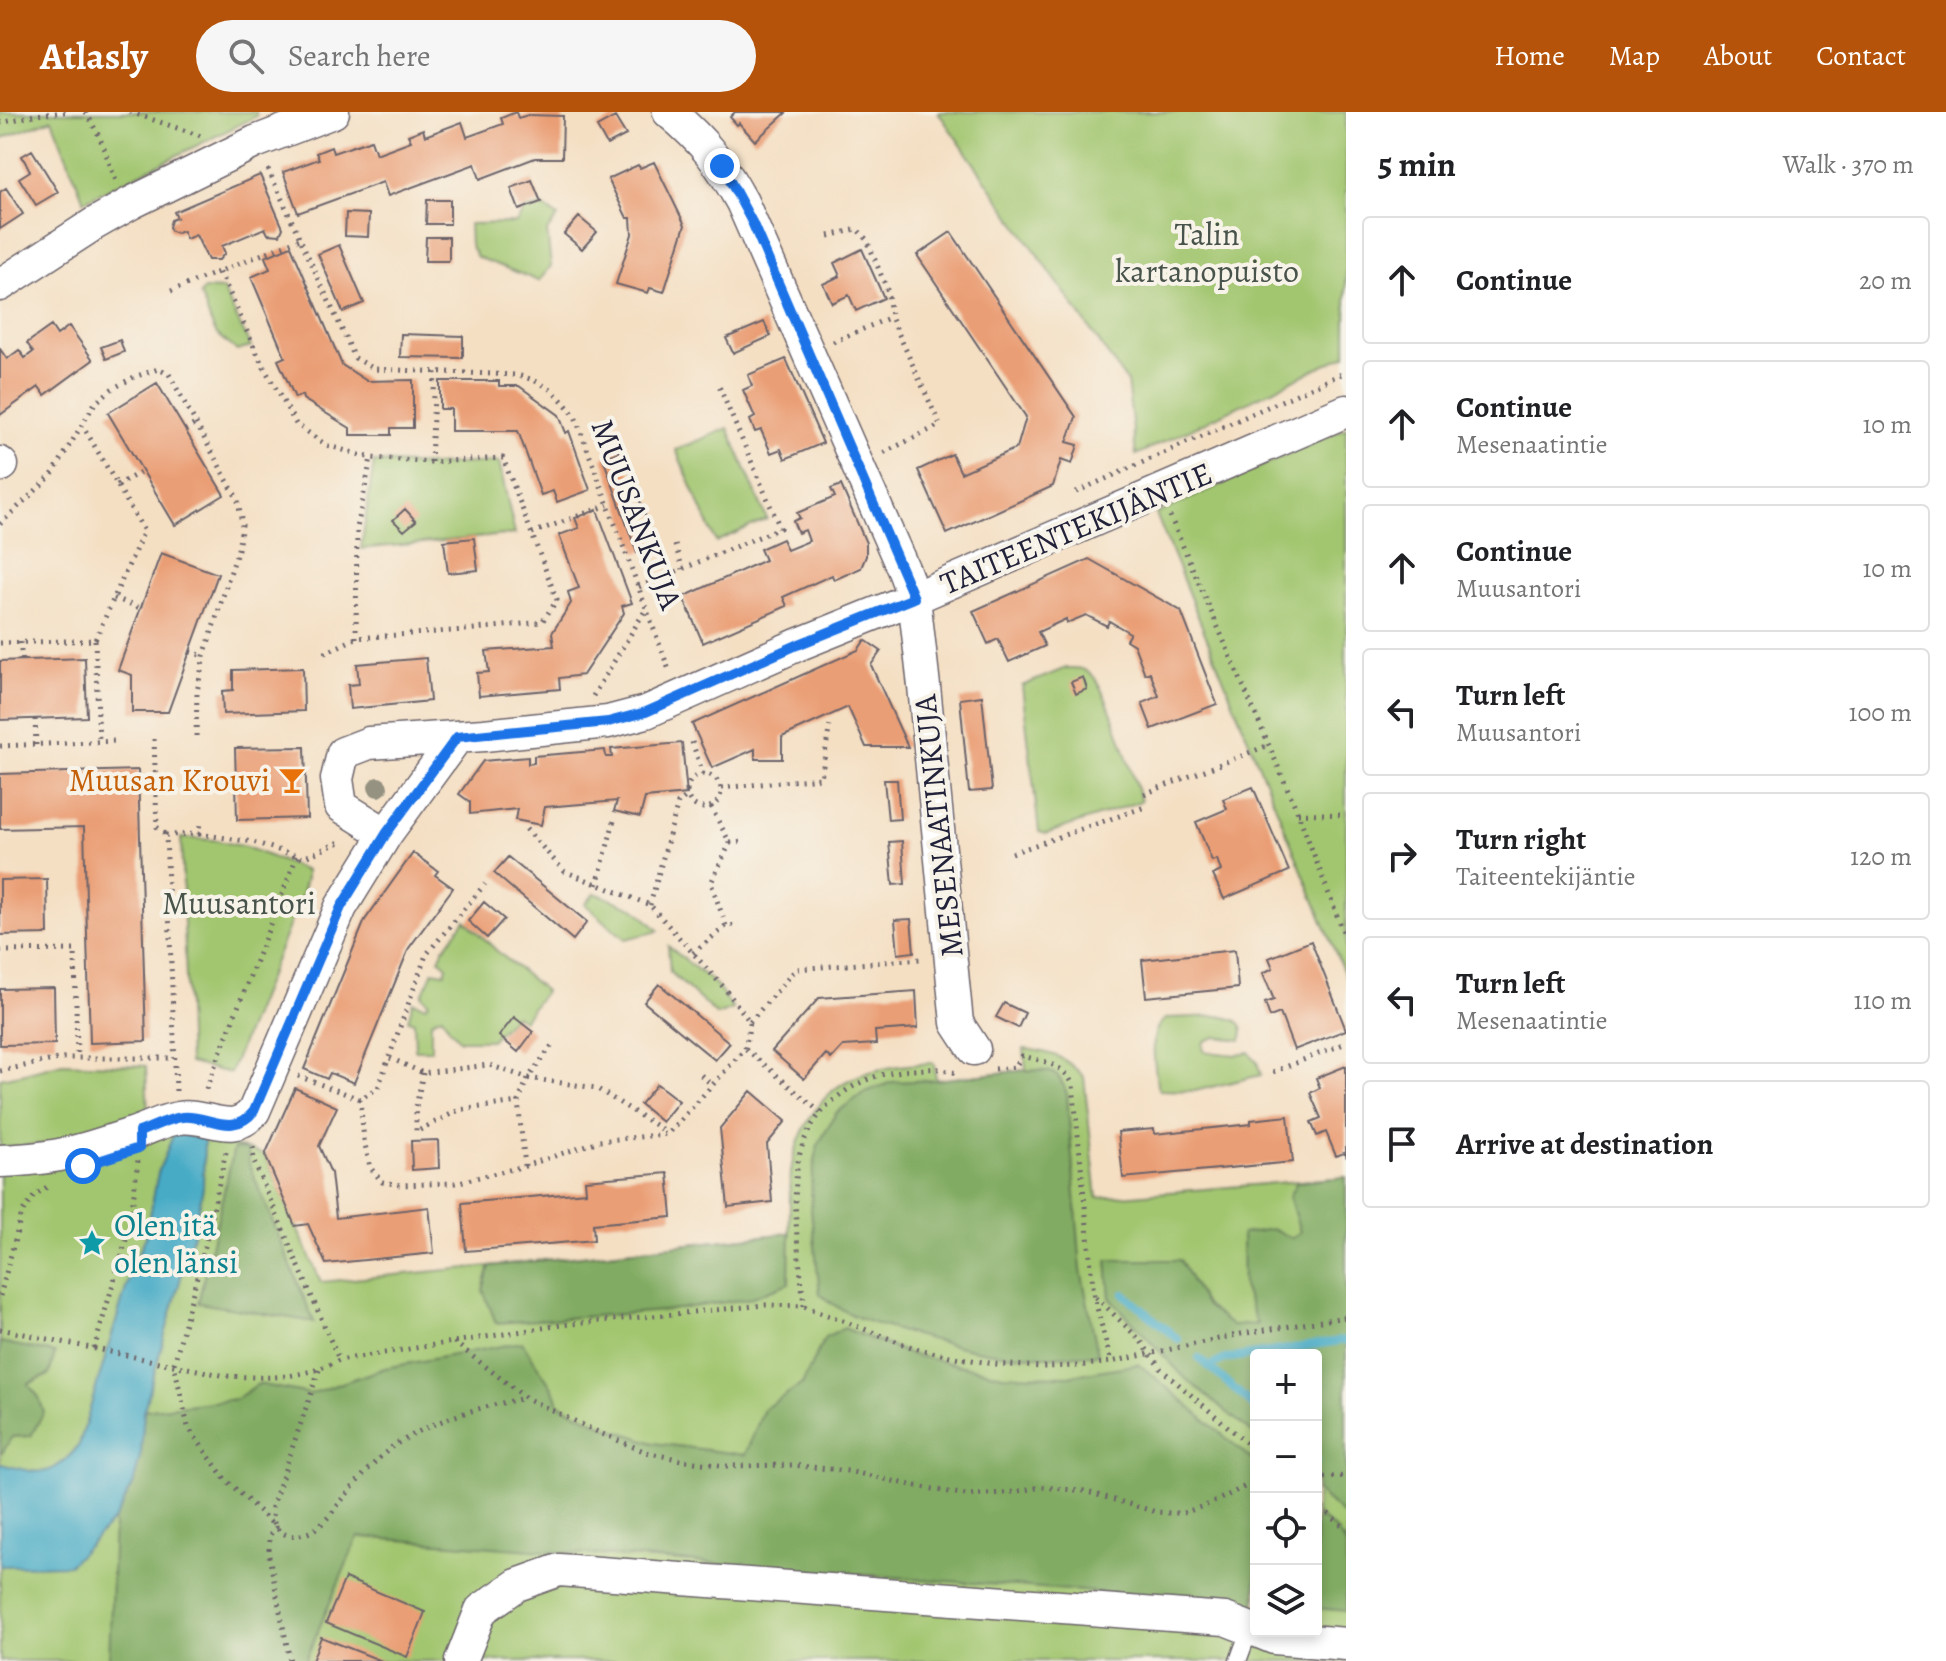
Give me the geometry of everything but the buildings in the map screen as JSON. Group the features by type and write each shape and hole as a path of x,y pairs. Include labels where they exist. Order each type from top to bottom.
{"street":[{"path":"0,285 131,203 255,142 333,112"},
{"name":"MESENAATINKUJA","path":"669,112 696,134 722,166 742,202 914,598 957,1023 975,1064"},
{"name":"TAITEENTEKIJÄNTIE","path":"386,834 341,806 337,779 343,753 369,743 608,722 646,712 812,638 914,598 1346,411"},
{"path":"0,1161 72,1152 139,1132 192,1108 230,1130 249,1118 341,907 386,834 457,737"},
{"path":"461,1661 481,1610 517,1585 559,1570 1225,1619 1250,1628"},
{"path":"1272,1637 1337,1650"}],"lane":[{"path":"1238,1661 1250,1637"}],"path":[{"path":"0,123 66,112"},
{"path":"86,112 100,138 118,190"},
{"path":"130,112 201,136"},
{"name":"MUUSANKUJA","path":"255,142 355,358 375,369 516,375 533,379 551,388 575,416 669,671 658,676"},
{"path":"829,236 857,229 867,240 888,292 891,317 940,425 873,458"},
{"path":"171,291 300,239"},
{"path":"220,272 261,362 296,424 326,445 371,458 431,462 503,458 557,600 542,622 356,638 323,654"},
{"path":"825,346 891,317"},
{"path":"0,524 52,475 95,403 134,377 158,369 169,374 238,500 242,525 238,549 204,656 197,692 196,737"},
{"path":"431,462 435,372"},
{"path":"1075,493 1346,372"},
{"path":"639,587 780,528 718,384"},
{"path":"185,430 197,423"},
{"path":"83,426 144,531 95,640 99,742"},
{"path":"356,638 357,528 371,458"},
{"path":"1146,460 1298,813 1346,939"},
{"path":"117,485 143,471"},
{"path":"532,533 608,505"},
{"path":"675,545 683,569"},
{"path":"114,598 140,608"},
{"path":"601,697 590,700 646,608"},
{"path":"0,643 95,640"},
{"path":"20,642 22,660"},
{"path":"190,652 204,656"},
{"path":"35,719 36,745"},
{"path":"721,788 821,778 830,724"},
{"path":"154,739 157,827 166,835 199,834 253,842 303,858 340,842"},
{"path":"0,746 115,741"},
{"path":"692,742 703,774"},
{"path":"1144,794 1269,745"},
{"path":"703,774 718,780 721,788 721,796 711,807 696,807 688,795 688,786 694,778 703,774"},
{"path":"650,905 678,803 688,795"},
{"path":"1012,853 1148,806"},
{"path":"711,807 730,843"},
{"path":"1298,813 1346,815"},
{"path":"199,834 200,820"},
{"path":"597,885 614,821"},
{"path":"526,829 564,871 650,905 726,990 750,1022"},
{"path":"166,835 174,1058 192,1108"},
{"path":"730,843 744,842"},
{"path":"726,926 711,883 730,843"},
{"path":"192,1108 297,856"},
{"path":"360,1099 378,1088 426,955 485,884"},
{"path":"693,953 726,926 739,925"},
{"path":"0,951 75,950 77,1057"},
{"path":"360,1099 370,1167 382,1182 400,1185 455,1183 525,1166 599,1141 668,1134 745,1049 750,1022 796,969 930,959"},
{"path":"1273,1072 1346,1043"},
{"path":"525,1166 518,1102 528,1078 553,1044"},
{"path":"745,1049 821,1113"},
{"path":"804,1306 796,1185 799,1156 808,1133 821,1113 837,1096 863,1081 890,1073 940,1069 950,1073 975,1064 1015,1067 1022,1056 1060,1068 1069,1075 1073,1085 1094,1296 1111,1362"},
{"path":"0,1071 63,1058 174,1058"},
{"path":"390,1058 423,1073 489,1065 528,1078 596,1088 668,1134"},
{"path":"289,1073 360,1099"},
{"path":"423,1073 416,1107 416,1132 459,1110 518,1102"},
{"path":"701,1075 712,1085"},
{"path":"339,1360 254,1162 252,1139 230,1130 205,1246 171,1364 188,1427 225,1479 283,1534 306,1534 318,1527 393,1446 431,1425 480,1407 526,1398"},
{"path":"96,1350 130,1226 139,1132"},
{"path":"0,1296 22,1213 35,1195 56,1181"},
{"path":"1094,1296 1140,1340 1161,1369 1250,1446"},
{"path":"0,1329 226,1376 293,1377 319,1370 339,1360 453,1341 561,1325 750,1307 804,1306 903,1344 995,1364 1042,1367 1111,1362 1241,1334 1346,1317"},
{"path":"453,1341 526,1398 646,1452 686,1461 727,1466 792,1465 848,1471 966,1495 1042,1487 1084,1491 1156,1512 1183,1513 1250,1484"},
{"path":"276,1527 272,1507 319,1370"},
{"path":"1322,1478 1346,1476"},
{"path":"1322,1508 1346,1529"},
{"path":"276,1527 269,1536 269,1556 290,1661"}],"green space":[{"path":"0,112 256,112 257,116 84,201 52,119 0,139"},
{"name":"Talin kartanopuisto","path":"938,112 1346,112 1346,355 1136,455 1127,382"},
{"path":"543,206 558,217 547,231 551,266 539,281 477,257 470,245 469,224 516,223 524,210"},
{"path":"204,289 223,290 251,347 237,351 216,333 200,295"},
{"path":"728,428 767,519 716,542 676,450"},
{"path":"1346,428 1346,978 1156,514"},
{"path":"374,462 431,465 499,462 515,534 361,549"},
{"path":"1066,668 1084,670 1097,681 1111,712 1141,801 1046,834 1039,832 1022,686"},
{"name":"Muusantori","path":"181,838 214,840 246,847 306,871 302,894 230,1073 189,1063"},
{"path":"595,893 636,909 659,931 625,939 585,904"},
{"path":"465,920 545,991 523,1020 515,1015 491,1040 460,1040 442,1016 431,1021 431,1050 415,1050 414,1022 408,1020 413,1002 426,1006 429,1003 422,995 433,971 445,973 447,966 439,959"},
{"path":"668,946 715,984 733,1009 717,1015 670,972"},
{"path":"1219,1016 1241,1025 1241,1040 1215,1037 1205,1041 1204,1052 1233,1055 1249,1052 1257,1062 1261,1075 1195,1091 1160,1090 1157,1086 1154,1038 1161,1023 1168,1018"},
{"path":"1024,1049 1057,1056 1070,1064 1084,1077 1097,1198 1346,1177 1346,1661 0,1661 0,1566 69,1565 144,1410 195,1227 203,1187 204,1139 265,1155 321,1282 789,1233 790,1182 795,1152 805,1128 828,1095 849,1080 891,1067 934,1063 936,1080 1026,1070"},
{"path":"62,1063 146,1066 148,1117 63,1142 0,1148 0,1078"},
{"path":"1026,1070 1057,1075 1067,1094 1081,1270 1098,1354 1029,1356 966,1348 870,1322 839,1308 820,1294 811,1210 812,1177 818,1145 836,1113 865,1092 892,1082"},
{"path":"174,1133 158,1173 146,1237 133,1265 79,1445 60,1465 44,1472 0,1464 0,1168"},
{"path":"234,1148 248,1150 249,1164 314,1322 198,1303"},
{"path":"1346,1177 1346,1518 1322,1496 1322,1349 1250,1349 1250,1431 1185,1378 1110,1298 1107,1260 1180,1260 1205,1305 1232,1326 1257,1324 1243,1287 1242,1234 1271,1229 1292,1238 1300,1232 1289,1196 1297,1182"},
{"path":"790,1233 789,1283 747,1299 664,1311 496,1323 483,1290 490,1266"},
{"path":"844,1328 909,1354 1003,1375 1068,1376 1139,1364 1250,1458 1250,1604 358,1537 305,1661 109,1661 114,1520 133,1485 141,1453 144,1410 236,1399 258,1384 310,1394 385,1368 522,1342 556,1394 559,1404 604,1426 654,1443 745,1455 764,1409 802,1384 825,1337"},
{"path":"0,1342 55,1353 49,1375 28,1384 38,1396 44,1412 31,1436 12,1437 2,1453 0,1452"},
{"path":"1322,1519 1337,1531 1346,1546 1346,1611 1322,1609"}],"water":[{"path":"174,1133 204,1139 203,1187 195,1227 144,1410 141,1453 133,1485 114,1520 69,1565 0,1566 0,1464 44,1471 60,1464 79,1445 133,1265 146,1237 158,1173"}],"waterway":[{"path":"1124,1294 1178,1339"},
{"path":"1209,1367 1225,1359 1346,1340"},
{"path":"1199,1358 1250,1403"}],"place":[{"name":"Muusan Krouvi","path":"292,780"},
{"name":"Olen itä olen länsi","path":"92,1243"}],"route":[{"path":"83,1166 139,1148 139,1132 177,1118 192,1117 231,1125 249,1118 341,907 386,834 457,737 608,722 646,712 855,620 914,598 752,222 722,166"}]}
